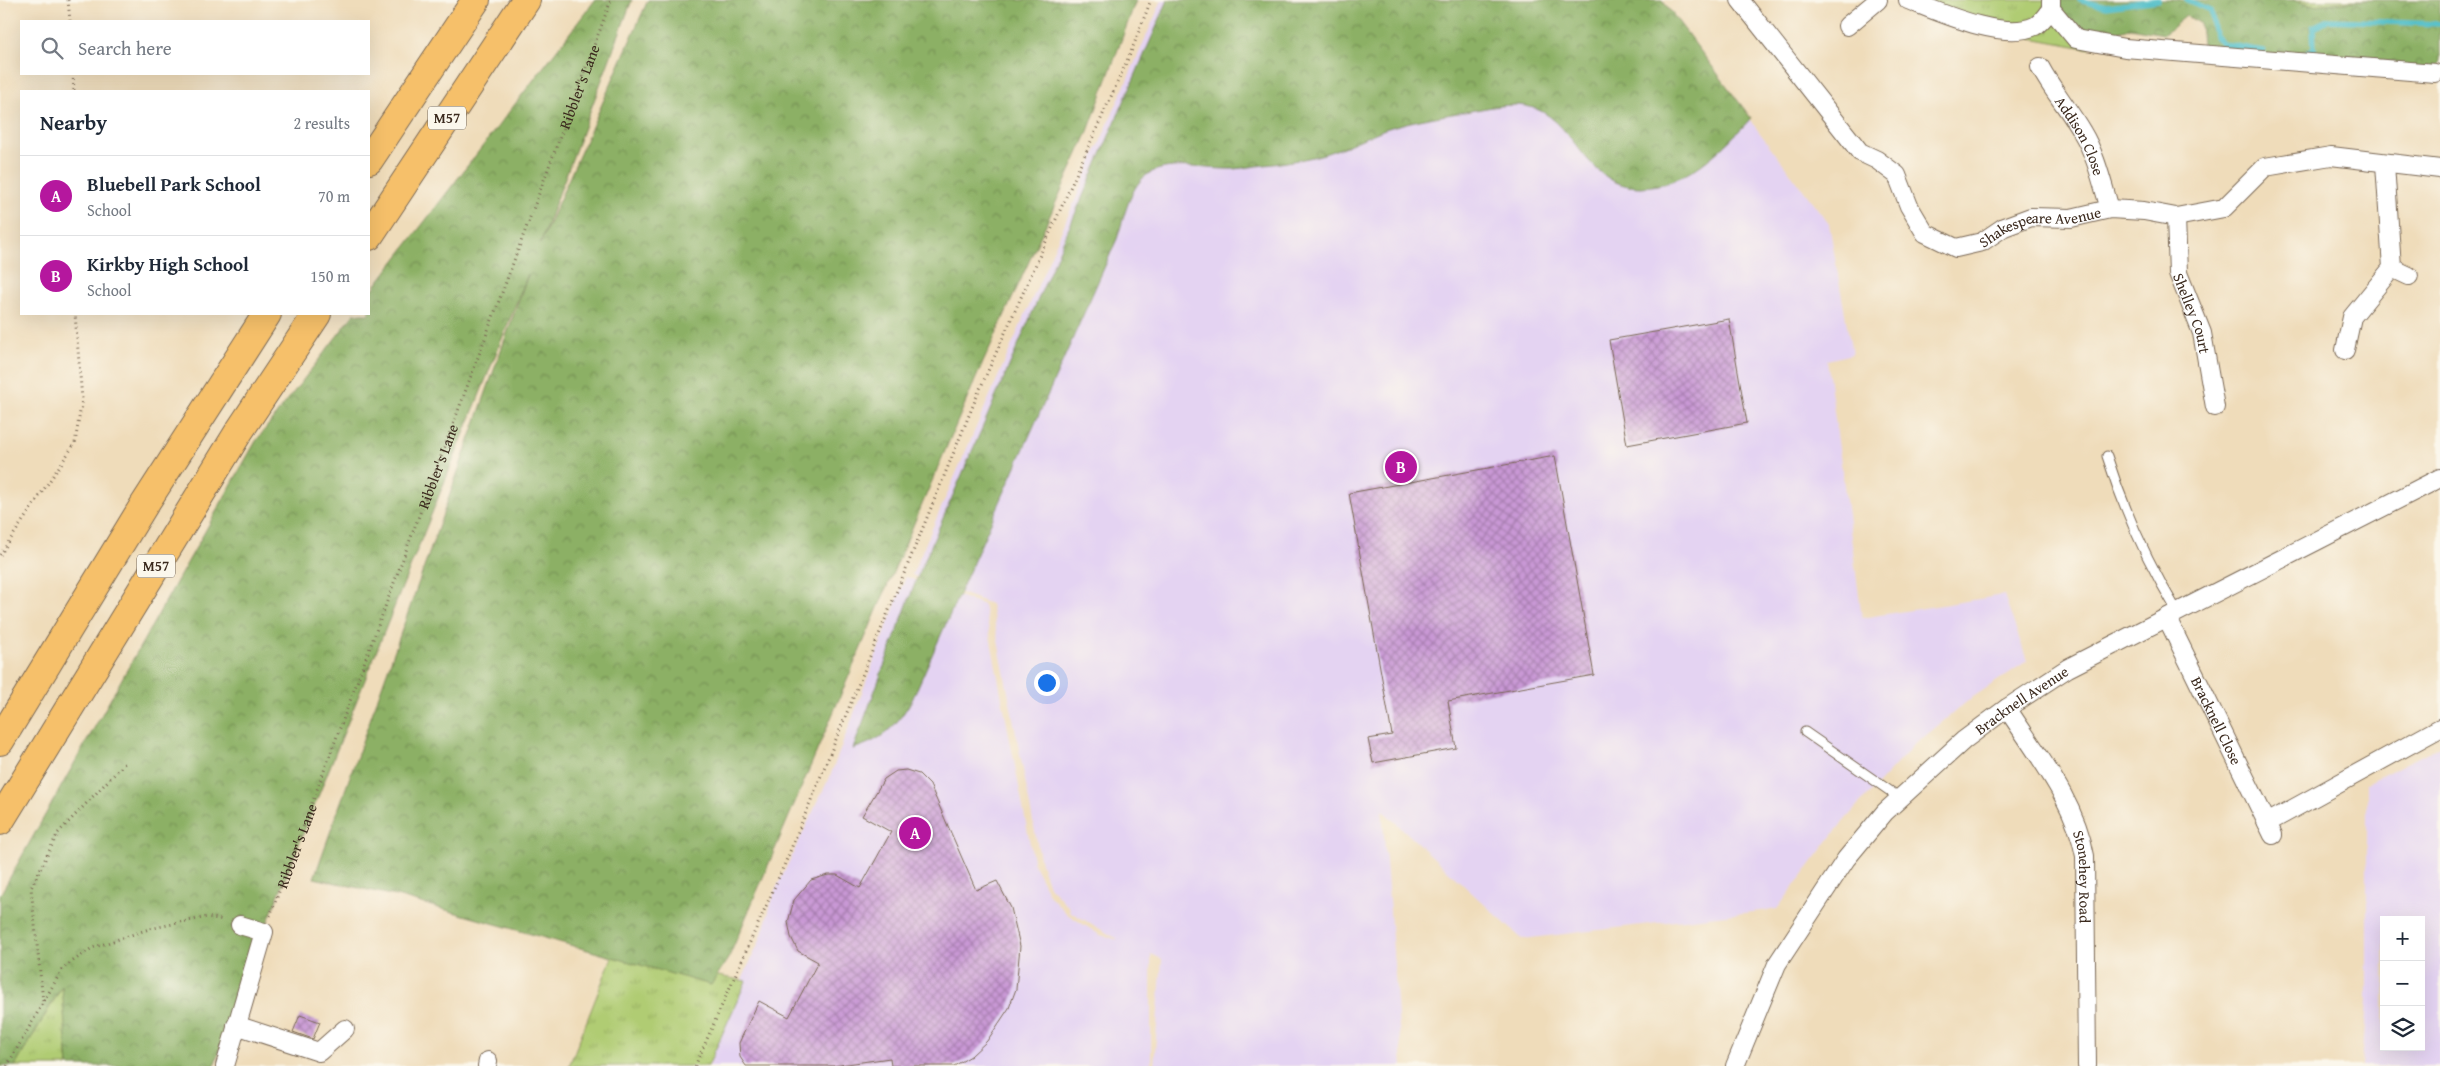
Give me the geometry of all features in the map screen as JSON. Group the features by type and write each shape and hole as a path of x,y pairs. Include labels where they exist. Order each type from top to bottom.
{"highway":[{"name":"M57","path":"370,159 476,0"},
{"name":"M57","path":"370,234 526,0"},
{"name":"M57","path":"0,741 144,505 266,315"},
{"name":"M57","path":"0,821 238,433 316,315"}],"street":[{"name":"Shakespeare Avenue","path":"1740,0 1860,152 1876,160 1897,175 1908,206 1925,233 1956,248 1982,242 2004,227 2031,217 2071,218 2110,209 2144,211 2176,217 2224,208 2265,167 2331,156 2385,164 2440,169"},
{"path":"1847,26 1878,0"},
{"path":"1908,0 1976,26 2010,30 2035,26 2051,5 2076,39 2125,48 2435,73"},
{"name":"Addison Close","path":"2040,67 2052,90 2082,131 2090,146 2110,209"},
{"path":"2345,350 2352,317 2392,268 2385,164"},
{"name":"Shelley Court","path":"2176,217 2178,273 2202,333 2215,408"},
{"path":"2392,268 2409,276"},
{"name":"Bracknell Avenue","path":"1740,1065 1777,964 1846,860 1885,812 1964,740 2006,708 2068,668 2440,478"},
{"name":"Bracknell Close","path":"2172,615 2270,829 2440,728"},
{"name":"Stonehey Road","path":"2006,708 2062,793 2081,834 2085,856 2087,1066"},
{"path":"225,1066 264,932 240,924"},
{"path":"236,1025 319,1052 345,1029"}],"lane":[{"path":"2107,456 2119,493 2160,583 2172,615"},
{"path":"1806,732 1900,798"}],"path":[{"path":"68,0 70,20"},
{"name":"Ribbler's Lane","path":"264,932 610,0"},
{"path":"695,1066 786,860 979,391 1131,52 1151,0"},
{"path":"73,75 74,90"},
{"path":"0,555 75,443 82,399 75,315"},
{"path":"43,1002 31,888 58,833 126,762"},
{"path":"7,1066 62,968 92,948 148,929 207,917 240,924"}],"shaded area":[{"path":"1162,0 1659,0 1829,224 1852,354 1827,360 1862,618 2004,595 2027,661 1970,699 1913,746 1842,823 1777,909 1522,939 1382,810 1402,1066 1154,1066 1162,959 1151,954 1151,1066 709,1066 737,991 761,938 775,891 831,774 906,577 984,605 1034,865 1050,896 1067,914 1100,935 1119,940 1069,911 1070,908 1049,886 1041,863 991,604 912,575"},
{"path":"2440,746 2440,1066 2362,1066 2367,1000 2367,783"}],"green space":[{"path":"595,0 632,0 540,244 648,0 1136,0 1087,134 976,378 729,957 711,985 400,897 314,878 528,274 242,986 214,1066 68,1066 62,986 15,1066 0,1066 0,895 256,441 353,315 370,315 370,293"},
{"path":"1168,0 1662,0 1751,118 1715,154 1687,174 1672,181 1639,187 1620,184 1604,175 1591,163 1556,122 1542,112 1519,105 1491,107 1406,123 1385,129 1318,156 1233,169 1168,167 1150,173 1137,185 1133,193 1117,239 912,700 900,718 888,731 873,741 853,749 917,578"},
{"path":"1913,0 2051,0 2091,49 1938,21"},
{"path":"2051,0 2292,0 2314,5 2367,0 2440,0 2440,60 2435,73 2203,54 2200,23 2186,16 2164,34 2130,28 2086,41"},
{"path":"2292,0 2367,0 2314,5"},
{"path":"612,957 746,981 708,1066 569,1066"},
{"path":"63,985 68,1066 15,1066"}],"building":[{"path":"1729,319 1747,423 1627,445 1609,340"},
{"path":"1555,456 1594,675 1448,701 1456,748 1373,763 1368,739 1392,735 1349,493"},
{"path":"906,770 919,774 930,785 976,890 997,881 1011,908 1020,946 1016,989 1009,1008 987,1041 971,1056 954,1066 891,1066 890,1058 833,1066 746,1066 740,1057 739,1043 759,1001 789,1017 818,962 798,951 791,937 788,922 794,900 811,880 828,875 837,875 860,888 891,832 862,816 884,779 896,771"},
{"path":"300,1015 320,1022 313,1039 293,1032"}],"waterway":[{"path":"2079,0 2106,7 2158,0"},
{"path":"2187,0 2211,10 2215,36 2224,44 2263,51"},
{"path":"2302,57 2314,49 2313,27 2328,20 2440,24"}],"place":[{"name":"Kirkby High School","path":"1401,467"},
{"name":"Bluebell Park School","path":"915,833"}]}
